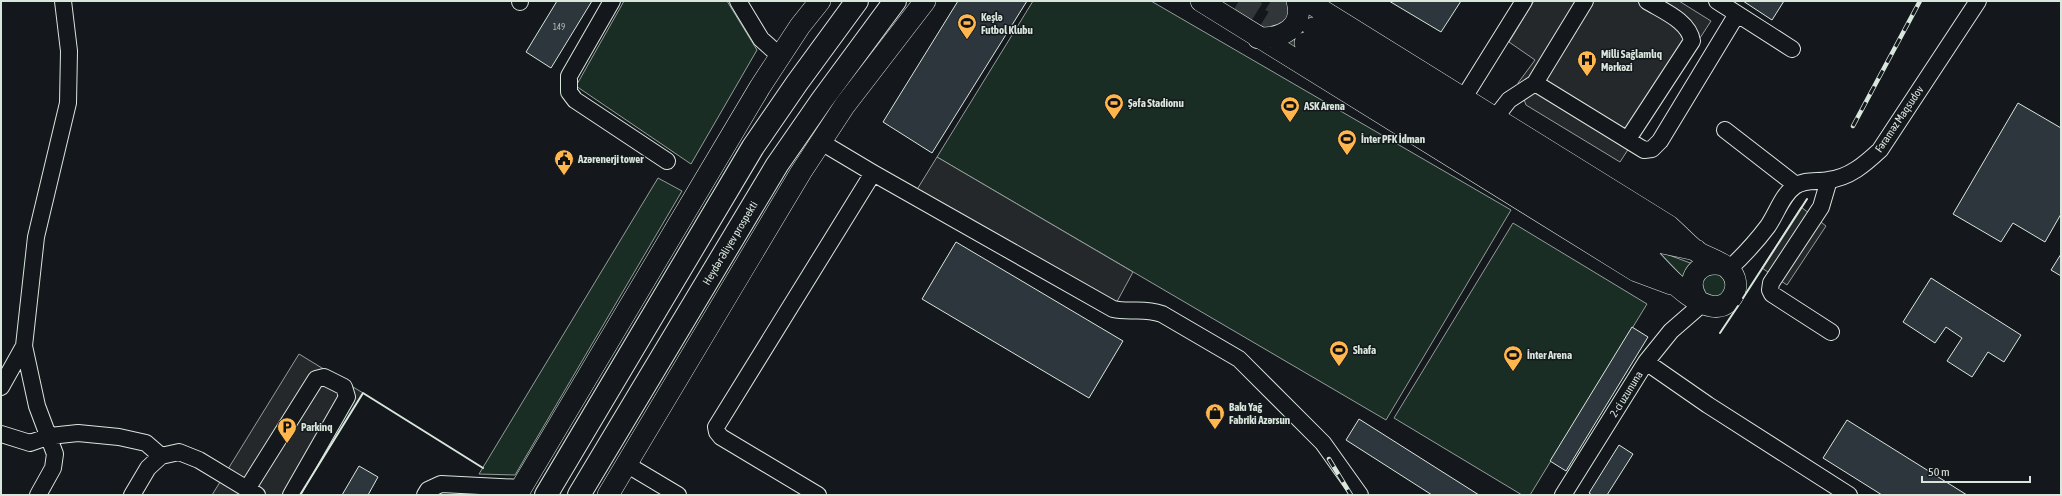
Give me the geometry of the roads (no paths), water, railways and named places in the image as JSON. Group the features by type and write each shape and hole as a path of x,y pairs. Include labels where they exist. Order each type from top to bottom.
{"highway":[{"path":"546,495 753,147 797,83 857,1"},
{"name":"Heydər Əliyev prospekti","path":"579,495 777,165 822,100 895,1"}],"main road":[{"path":"520,491 780,56 819,1"},
{"path":"608,495 821,142 845,105 925,1"},
{"path":"1201,1 1258,38 1636,271 1674,285 1700,301 1716,307 1729,301 1736,288 1736,281 1726,267 1696,251 1669,226 1307,1"},
{"path":"1258,38 1271,39 1281,36 1289,31 1295,23 1299,12 1297,1"},
{"path":"1674,285 1648,256 1309,36 1658,242 1696,251"},
{"path":"1700,301 1692,291 1696,272 1708,264 1726,267"}],"street":[{"path":"38,495 53,468 55,454 50,436 37,406 24,346 36,237 68,103 69,51 63,1"},
{"path":"612,1 569,76 569,92 575,100 667,162"},
{"path":"1463,99 1524,1"},
{"path":"1495,118 1509,100 1535,83 1585,1"},
{"path":"1628,139 1692,41 1690,32 1684,24 1647,1"},
{"path":"1718,1 1792,49"},
{"name":"Fəraməz Maqsudov","path":"1796,185 1807,181 1829,180 1851,173 1861,167 1880,150 1978,1"},
{"path":"742,3 761,39 780,56"},
{"path":"1535,83 1644,150 1652,148 1660,142 1737,14"},
{"path":"1725,130 1796,185 1786,194 1769,225 1748,252 1726,267"},
{"path":"821,142 1113,310 1151,310 1162,314 1239,359 1323,443 1360,495"},
{"path":"818,495 721,437 717,432 716,427 873,173"},
{"path":"1829,180 1821,206 1771,283 1770,290 1772,294 1831,332"},
{"name":"2-ci uzununa","path":"1565,494 1646,362 1671,331 1700,301"},
{"path":"1,387 24,346"},
{"path":"1646,362 1708,406 1849,495"},
{"path":"132,495 148,468 161,456 179,452 199,460 252,492 316,379 324,377 344,387 347,397 291,495"},
{"path":"1,434 30,443 50,436 78,433 120,437 146,443 161,456"},
{"path":"626,464 678,495"},
{"path":"425,495 428,490 441,484 520,491"}],"tunnel":[{"path":"1239,1 1301,40"},
{"path":"1271,1 1311,27"}],"railway":[{"path":"1853,126 1920,1"},
{"path":"1329,459 1351,495"}],"place":[{"name":"Keşlə Futbol Klubu","path":"967,40"},
{"name":"Milli Sağlamlıq Mərkəzi","path":"1587,77"},
{"name":"Şəfa Stadionu","path":"1114,120"},
{"name":"ASK Arena","path":"1290,123"},
{"name":"İnter PFK İdman","path":"1347,156"},
{"name":"Azərenerji tower","path":"564,176"},
{"name":"Shafa","path":"1339,367"},
{"name":"İnter Arena","path":"1513,372"},
{"name":"Bakı Yağ Fabriki Azərsun","path":"1215,430"},
{"name":"Parkinq","path":"287,444"}]}
